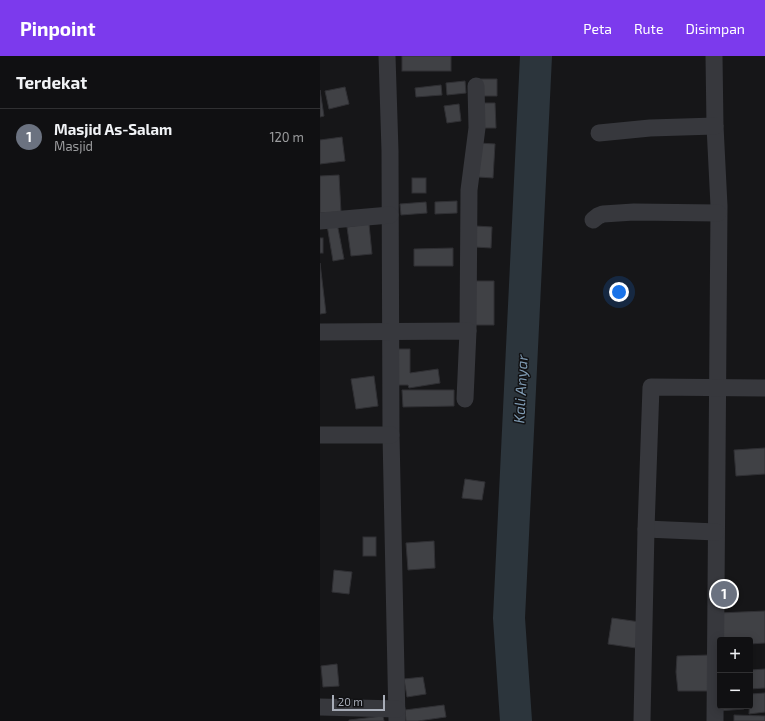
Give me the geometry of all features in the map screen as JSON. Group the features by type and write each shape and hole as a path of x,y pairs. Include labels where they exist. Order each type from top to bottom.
{"street":[{"path":"320,706 397,715 390,435 388,56"},
{"path":"714,56 718,213 715,721"},
{"path":"465,399 468,331 469,190 477,128 476,86"},
{"path":"599,133 650,128 715,126"},
{"path":"593,220 603,214 634,212 718,213"},
{"path":"320,221 390,215"},
{"path":"320,332 468,331"},
{"path":"642,721 651,387 717,389 765,388"},
{"path":"320,435 390,435"},
{"path":"646,529 716,532"}],"building":[{"path":"402,56 451,56 451,71 402,71"},
{"path":"479,79 497,79 497,96 480,96"},
{"path":"465,81 466,93 447,95 446,83"},
{"path":"441,85 442,95 416,97 415,88"},
{"path":"345,87 349,104 329,109 325,91"},
{"path":"320,90 324,116 320,117"},
{"path":"479,103 495,103 496,128 480,128"},
{"path":"459,104 461,121 447,123 444,106"},
{"path":"342,137 345,161 320,164 320,140"},
{"path":"479,143 495,144 493,178 478,177"},
{"path":"339,175 341,212 320,213 320,176"},
{"path":"412,178 426,178 426,193 412,193"},
{"path":"457,201 457,213 435,214 435,202"},
{"path":"426,202 427,213 401,215 400,204"},
{"path":"337,223 344,259 333,261 327,225"},
{"path":"369,224 372,254 351,256 347,227"},
{"path":"476,226 492,227 491,248 475,247"},
{"path":"320,238 323,238 323,253 320,253"},
{"path":"453,248 453,266 414,266 414,249"},
{"path":"320,263 326,313 320,314"},
{"path":"470,281 494,281 494,325 471,325"},
{"path":"396,349 410,349 410,373 438,369 440,383 409,388 408,385 398,385"},
{"path":"374,376 378,406 356,409 351,379"},
{"path":"402,390 454,390 454,406 403,407"},
{"path":"765,448 765,474 736,476 734,450"},
{"path":"465,479 485,482 482,500 462,498"},
{"path":"363,537 376,537 376,556 363,556"},
{"path":"434,541 435,568 408,570 406,543"},
{"path":"334,570 352,572 349,594 332,592"},
{"path":"765,611 765,643 753,644 753,637 720,637 718,613"},
{"path":"612,618 640,622 636,648 608,644"},
{"path":"710,655 710,691 678,691 676,672 677,656"},
{"path":"337,664 339,686 323,687 321,666"},
{"path":"765,669 765,688 753,689 753,670"},
{"path":"423,677 426,694 407,697 404,679"},
{"path":"765,693 765,712 749,714 749,709 753,709 753,694"},
{"path":"444,705 446,717 406,721 405,710"},
{"path":"719,709 744,709 719,711"},
{"path":"734,715 765,716 765,721 734,721"},
{"path":"383,716 384,721 349,721 349,720"}],"waterway":[{"name":"Kali Anyar","path":"516,721 509,618 536,56"}],"place":[{"name":"Masjid As-Salam","path":"724,594"}]}
